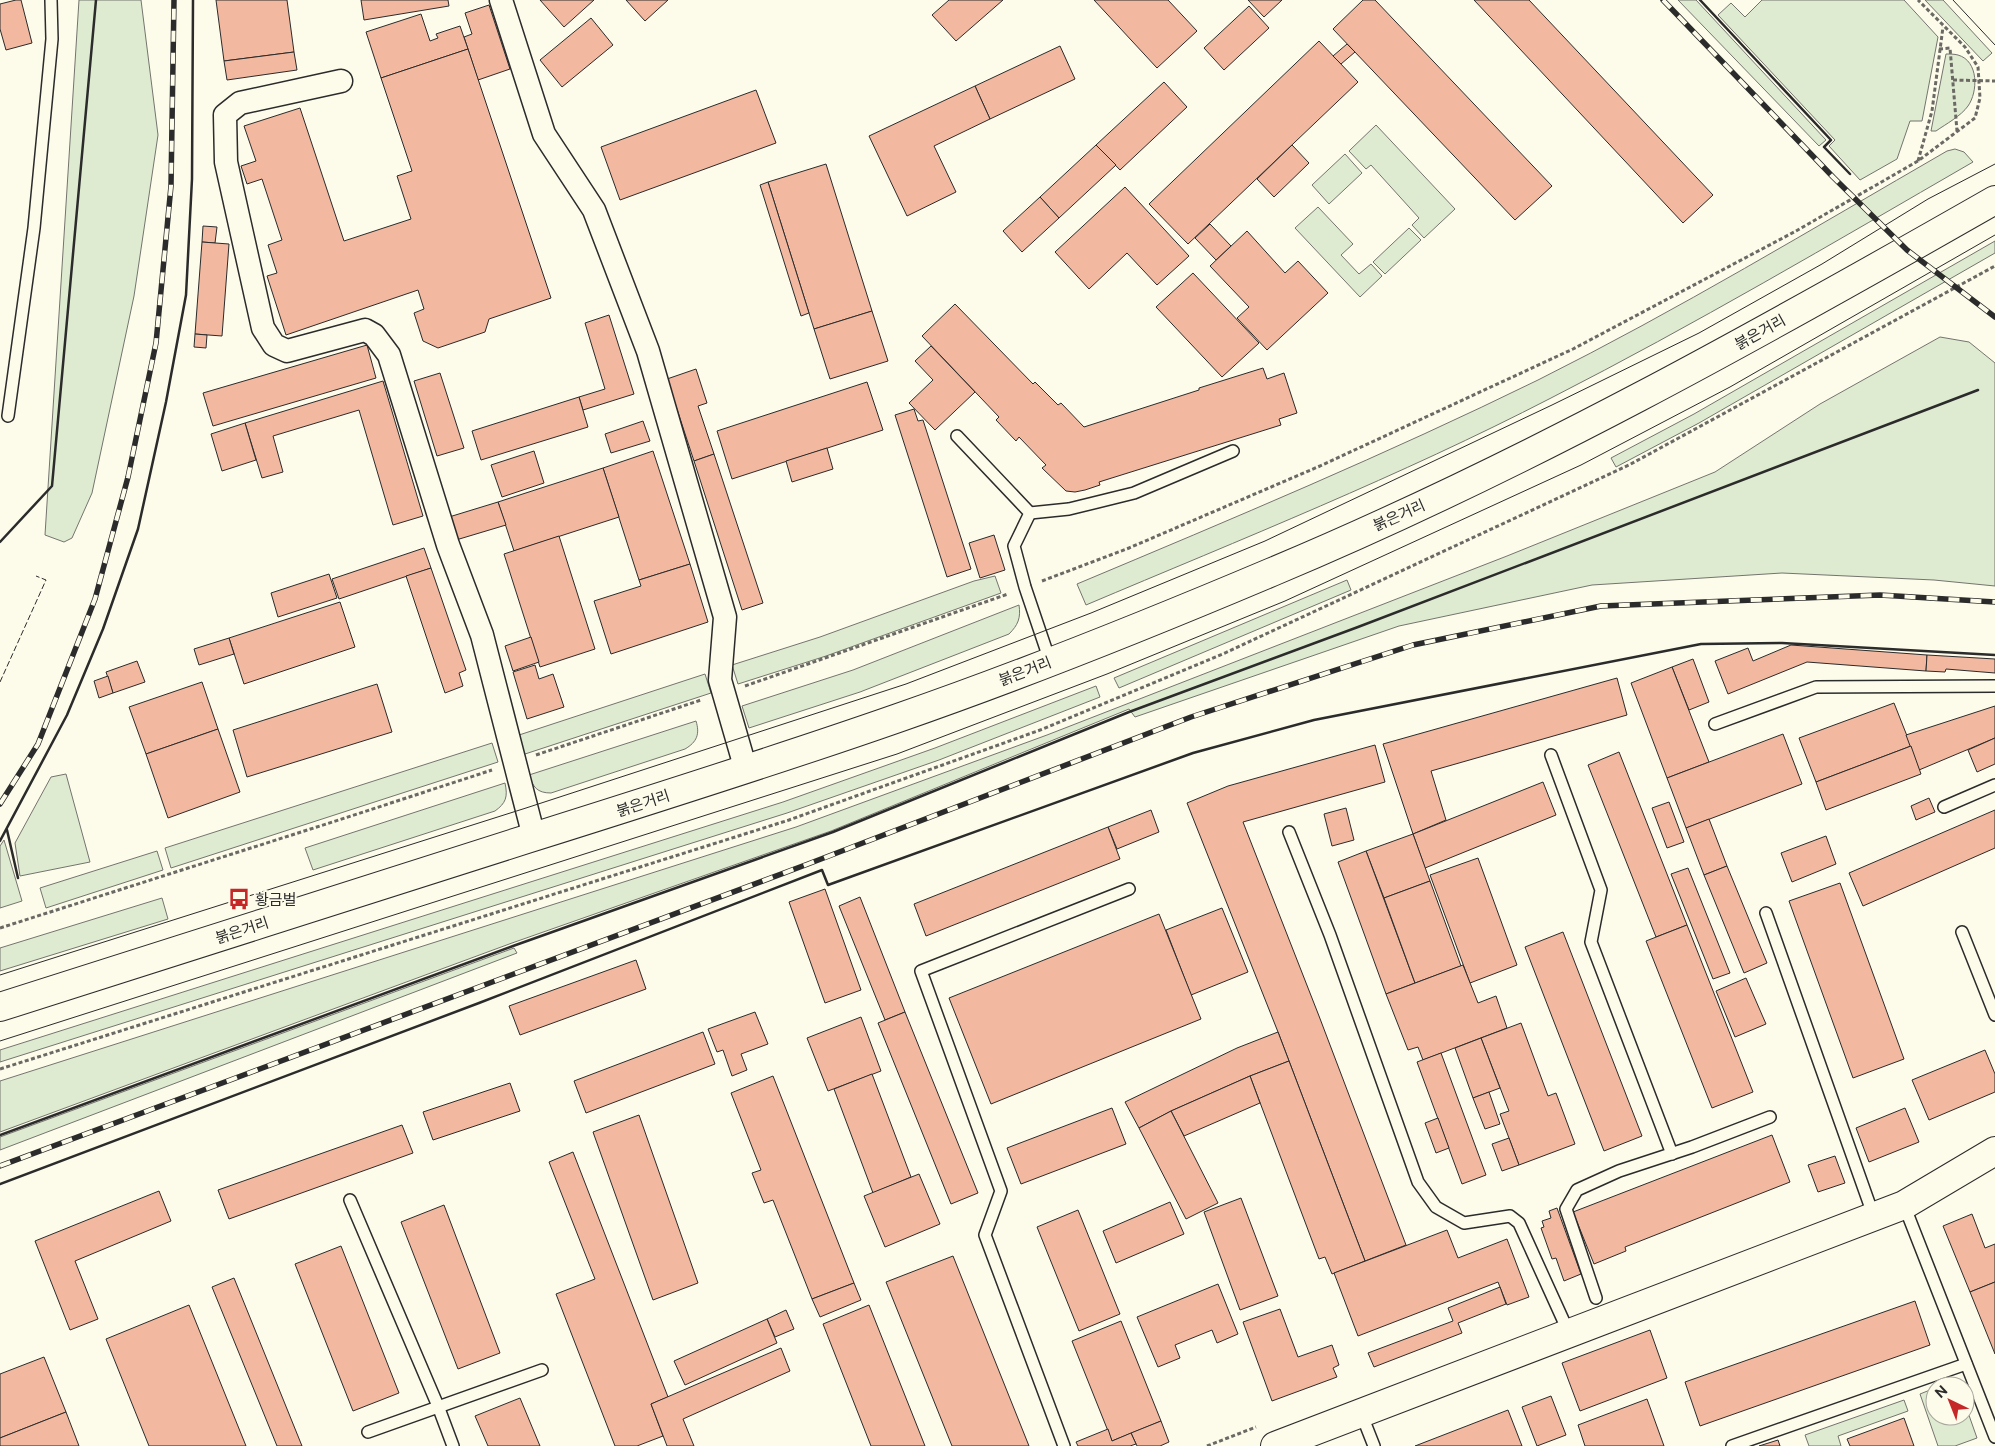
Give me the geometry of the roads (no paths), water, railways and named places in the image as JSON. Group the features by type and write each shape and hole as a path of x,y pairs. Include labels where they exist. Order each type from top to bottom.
{"main road":[{"name":"붉은거리","path":"0,1007 746,770 904,716 1050,661 1277,570 1454,490 1702,364 1995,200"},
{"path":"1292,1443 1361,1412 1904,1205 1994,1155"}],"street":[{"path":"501,0 544,134 594,210 648,351 725,617 720,680 746,770"},
{"path":"341,81 240,103 225,115 226,162 263,328 274,346 287,351 365,330 374,335 389,355 448,545 482,635 534,837"}],"lane":[{"path":"8,416 34,228 52,39 51,0"},
{"path":"957,436 1030,513"},
{"path":"1030,513 1069,509 1134,493 1233,451"},
{"path":"1030,513 1014,546 1025,587 1050,661"},
{"path":"1715,724 1816,687 1995,686"},
{"path":"1551,755 1601,890 1591,942 1672,1154"},
{"path":"1944,807 1995,785"},
{"path":"1290,832 1330,935 1418,1182 1436,1207 1464,1223 1510,1216 1519,1223 1569,1333"},
{"path":"1064,1446 985,1235 1001,1191 921,971 1129,889"},
{"path":"1766,913 1874,1216"},
{"path":"1962,932 1995,1015"},
{"path":"1596,1298 1566,1209 1577,1190 1619,1171 1672,1154 1770,1117"},
{"path":"350,1200 438,1406 453,1446"},
{"path":"1904,1205 1995,1437"},
{"path":"1732,1446 1966,1364"},
{"path":"368,1432 542,1370"},
{"path":"1361,1412 1374,1446"}],"tram line":[{"path":"1953,0 1995,45"},
{"path":"0,975 526,808 906,684 1091,613 1265,541 1699,333 1822,264 1928,199 1995,164"},
{"path":"0,1041 897,754 1107,674 1285,601 1581,465 1730,387 1995,235"}],"railway":[{"path":"0,804 38,744 95,599 128,477 156,343 171,186 174,0"},
{"path":"1663,0 1833,177 1907,250 1995,317"},
{"path":"0,1166 808,864 1191,717 1413,645 1601,606 1880,595 1995,602"}],"place":[{"name":"황금벌","path":"239,899"}]}
